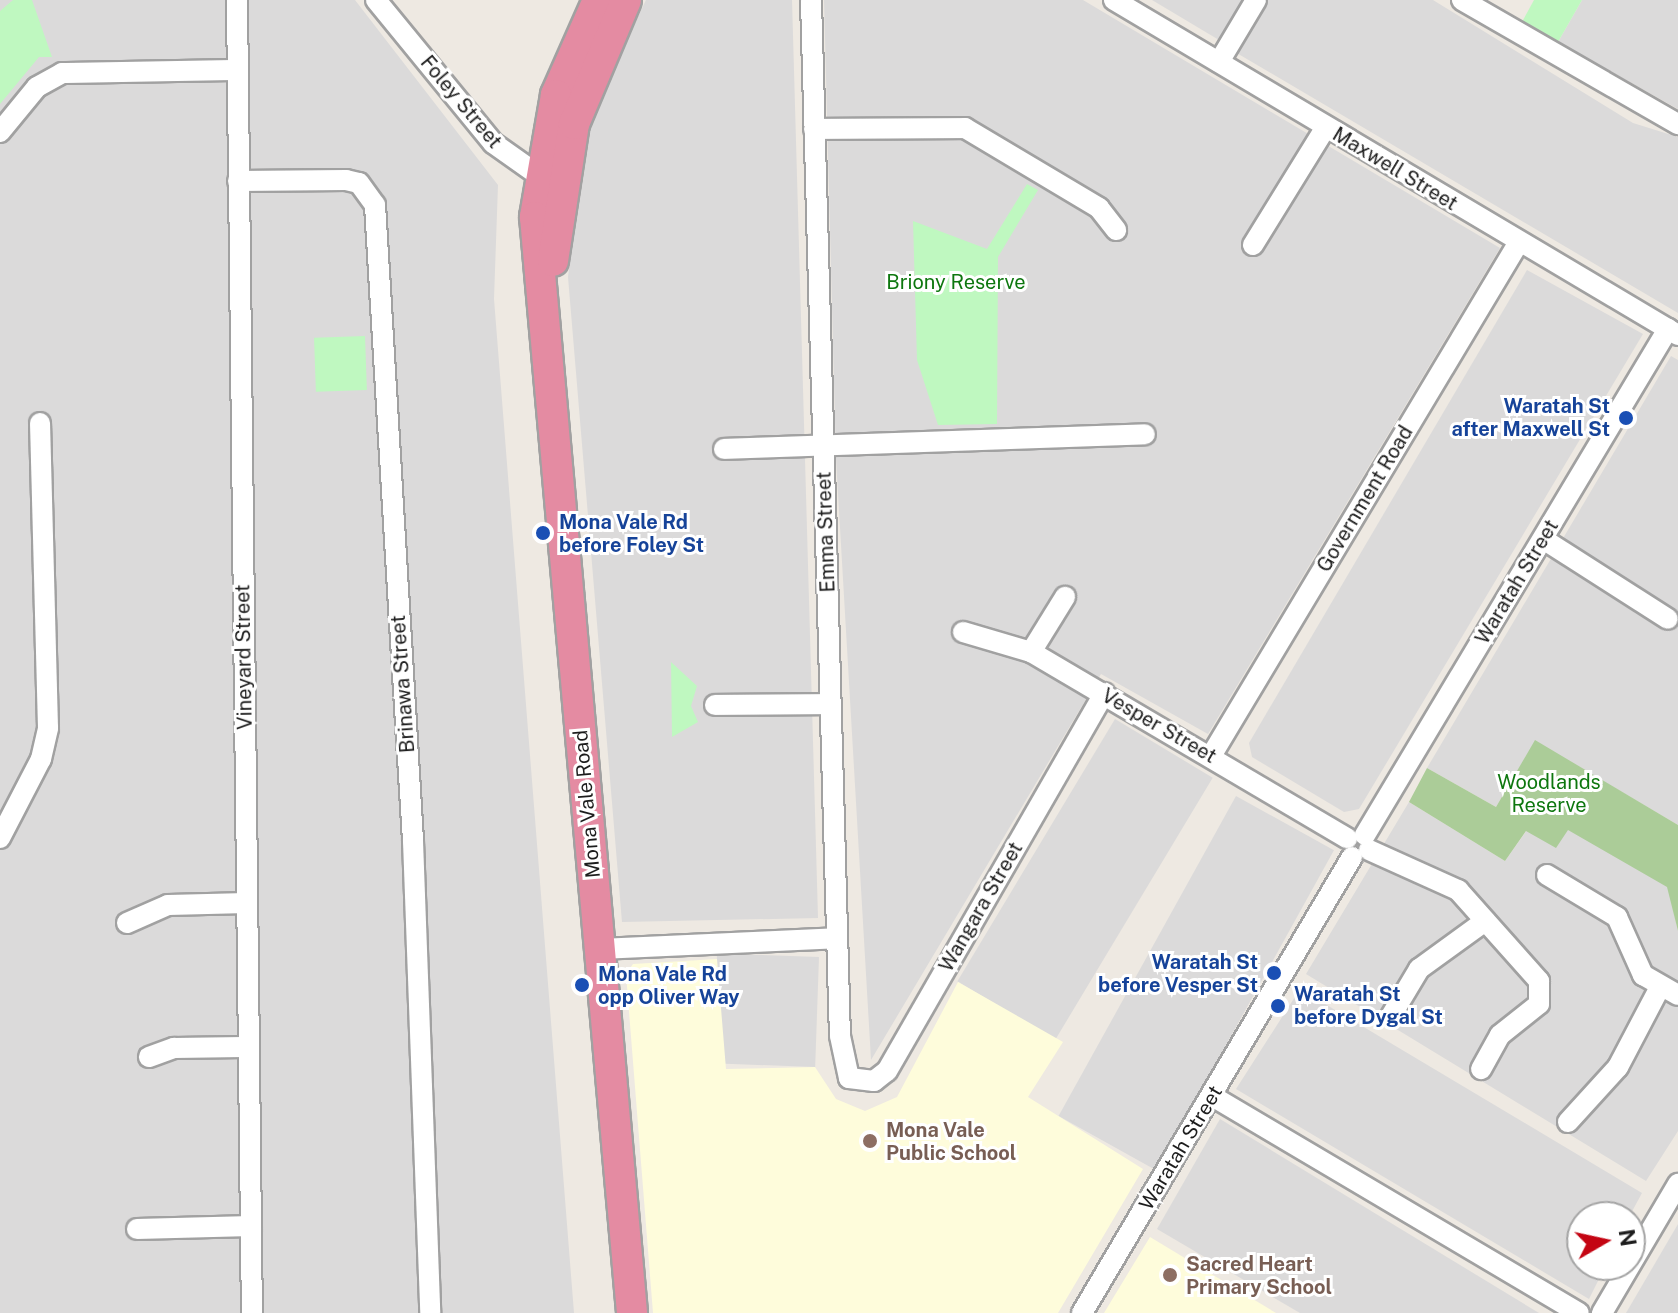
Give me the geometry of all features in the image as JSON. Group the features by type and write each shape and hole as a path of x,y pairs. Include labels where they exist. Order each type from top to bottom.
{"highway":[{"name":"Mona Vale Road","path":"598,0 556,95 549,183 547,311 630,1308"},
{"name":"Mona Vale Road","path":"549,183 589,79 626,0"}],"street":[{"name":"Vineyard Street","path":"237,0 247,903 244,1047 252,1313"},
{"name":"Foley Street","path":"376,0 493,143 549,183"},
{"name":"Emma Street","path":"811,0 841,1065"},
{"name":"Maxwell Street","path":"1114,0 1673,332"},
{"path":"1219,62 1256,0"},
{"path":"1462,0 1678,124"},
{"path":"0,132 37,87 62,73 237,70"},
{"path":"1253,245 1326,127"},
{"path":"814,129 965,128 1099,208 1116,230"},
{"name":"Brinawa Street","path":"238,181 346,180 359,183 375,205 413,841 430,1313"},
{"name":"Government Road","path":"1211,756 1519,242"},
{"name":"Waratah Street","path":"1082,1313 1543,539 1673,332"},
{"path":"0,838 41,759 48,728 40,423"},
{"path":"724,449 1145,434"},
{"path":"1543,539 1668,619"},
{"path":"1031,652 1065,597"},
{"name":"Vesper Street","path":"963,632 1031,652 1359,845 1458,890 1542,991 1529,1014 1500,1035 1481,1069"},
{"name":"Wangara Street","path":"841,1065 849,1078 866,1082 887,1071 1104,693"},
{"path":"715,705 831,704"},
{"path":"1547,875 1617,917 1633,962 1668,992 1618,1067 1568,1122"},
{"path":"127,923 168,905 247,903"},
{"path":"1391,1016 1419,969 1485,921"},
{"path":"599,949 837,938"},
{"path":"149,1057 174,1048 244,1047"},
{"path":"1212,1096 1579,1313"},
{"path":"1602,1313 1678,1184"},
{"path":"137,1229 251,1226"}],"shaded area":[{"path":"0,0 355,0 498,185 494,299 574,1313 0,1313"},
{"path":"646,0 792,0 818,918 622,922 568,277 584,151 601,94"},
{"path":"824,0 1083,0 1500,248 1208,734 1101,674 871,1060 836,459"},
{"path":"1152,0 1242,0 1219,40"},
{"path":"1266,0 1433,0 1633,123 1678,137 1678,313 1235,52"},
{"path":"1582,0 1678,0 1678,109 1558,42"},
{"path":"1527,270 1643,334 1359,809 1344,812 1252,757 1249,743"},
{"path":"1671,356 1678,360 1678,825 1535,741 1496,807 1427,768"},
{"path":"1115,719 1213,778 1055,1040 957,981"},
{"path":"1236,796 1334,850 1157,1170 1059,1116"},
{"path":"1409,802 1505,861 1527,830 1568,829 1668,887 1678,931 1678,1131 1646,1181 1306,974"},
{"path":"717,953 819,957 815,1067 713,1063"},
{"name":"Mona Vale Public School","path":"717,959 726,1069 815,1067 836,1099 865,1111 897,1097 958,982 1063,1042 1028,1097 1143,1169 1058,1313 653,1313 626,974 633,964"},
{"path":"1300,989 1642,1193 1638,1201 1566,1201 1566,1281 1598,1281 1589,1299 1236,1089"},
{"path":"1220,1119 1539,1313 1300,1313 1157,1229"},
{"path":"1678,1224 1678,1313 1626,1313"},
{"name":"Sacred Heart Primary School","path":"1150,1237 1276,1313 1104,1313"}],"green space":[{"path":"13,0 32,0 52,57 39,57 0,104 0,11"},
{"path":"1534,0 1582,0 1558,42 1522,22"},
{"name":"Briony Reserve","path":"1027,184 1038,190 998,257 997,424 938,425 917,360 913,221 987,249"},
{"path":"365,336 367,390 316,392 314,338"},
{"path":"671,662 697,686 691,706 698,722 672,737"},
{"name":"Woodlands Reserve","path":"1535,740 1678,825 1678,931 1667,887 1568,830 1556,848 1526,831 1505,861 1409,802 1427,768 1496,807"}],"place":[{"name":"Waratah St after Maxwell St","path":"1626,418"},
{"name":"Mona Vale Rd before Foley St","path":"543,533"},
{"name":"Waratah St before Vesper St","path":"1274,973"},
{"name":"Mona Vale Rd opp Oliver Way","path":"582,985"},
{"name":"Waratah St before Dygal St","path":"1278,1006"},
{"name":"Mona Vale Public School","path":"870,1141"},
{"name":"Sacred Heart Primary School","path":"1170,1275"}]}
